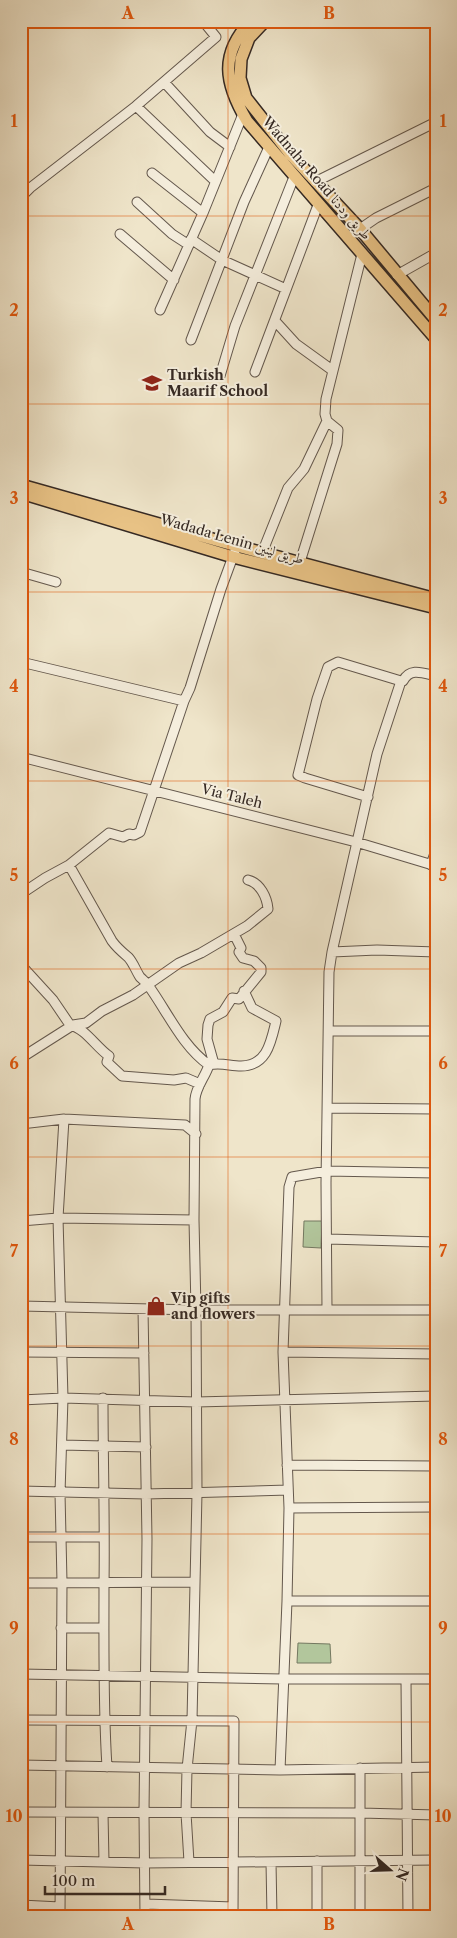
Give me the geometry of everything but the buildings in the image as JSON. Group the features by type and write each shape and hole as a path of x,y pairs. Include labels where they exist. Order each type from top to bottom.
{"main road":[{"name":"Wadnaha Road طريق وددنا","path":"251,21 236,39 230,52 228,66 229,82 243,114 318,205 436,339"},
{"name":"Wadnaha Road طريق وددنا","path":"265,21 249,38 243,51 240,78 246,98 315,182 360,229 435,318"},
{"path":"21,485 235,552 262,553 436,599"},
{"name":"Wadada Lenin طريق لينين","path":"21,494 436,608"}],"street":[{"path":"21,197 136,106 216,37 202,21"},
{"path":"164,82 210,132 230,147"},
{"path":"136,106 215,181"},
{"path":"160,310 203,213 243,114"},
{"path":"315,182 436,122"},
{"path":"191,340 244,202 269,147"},
{"path":"152,172 203,213"},
{"path":"220,376 235,326 294,177"},
{"path":"360,229 376,218 436,188"},
{"path":"137,202 172,234 222,260 286,289"},
{"path":"256,372 318,205"},
{"path":"120,234 174,280"},
{"path":"398,274 436,253"},
{"path":"300,562 337,444 338,430 327,421 325,414 326,399 362,254"},
{"path":"276,322 296,344 332,370"},
{"path":"262,553 288,488 304,469 327,421"},
{"path":"21,894 44,878 69,865 109,833 123,837 140,832 235,552"},
{"path":"21,572 56,582"},
{"path":"21,662 184,701"},
{"path":"368,797 298,775 317,699 328,667 338,662 401,681"},
{"path":"327,1310 329,972 332,952 377,754 401,681 403,681 406,675 414,671 436,676"},
{"name":"Via Taleh","path":"21,757 356,842 434,865"},
{"path":"434,865 436,850"},
{"path":"69,865 112,941 130,960 164,1010 202,1060 212,1064 241,1066 257,1063 264,1056 276,1021 252,1008 244,991"},
{"path":"21,1058 73,1025 86,1023 102,1011 133,995 178,963 234,934 268,909 263,891 255,882 248,880"},
{"path":"189,1862 186,1813 187,1769 192,1720 197,1493 194,1220 195,1099 200,1084 212,1064 208,1039 210,1019 224,1012 232,998 239,999 258,976 261,968 254,962 243,958 239,952 241,948 234,934"},
{"path":"332,952 377,950 436,952"},
{"path":"21,966 53,1000 70,1025 73,1025 109,1056 107,1062 122,1076 174,1080 186,1078 200,1084"},
{"path":"329,1031 436,1031"},
{"path":"328,1108 436,1109"},
{"path":"21,1124 64,1119 185,1125 196,1134"},
{"path":"60,1917 59,1812 62,1676 60,1628 62,1582 60,1493 63,1398 58,1218 64,1119"},
{"path":"280,1770 289,1508 283,1352 289,1183 292,1177 327,1171 436,1173"},
{"path":"21,1221 58,1218 194,1220"},
{"path":"328,1239 436,1242"},
{"path":"21,1306 196,1310 435,1310 436,1298"},
{"path":"143,1309 147,1584 144,1814 145,1917"},
{"path":"21,1352 144,1353"},
{"path":"283,1352 436,1354"},
{"path":"21,1400 103,1398 145,1402 196,1402 436,1396"},
{"path":"103,1398 103,1628 104,1720 107,1767"},
{"path":"62,1445 146,1447"},
{"path":"287,1465 436,1466"},
{"path":"21,1491 146,1494 288,1490"},
{"path":"289,1508 436,1507"},
{"path":"21,1537 104,1537"},
{"path":"21,1583 147,1584 195,1582"},
{"path":"287,1601 436,1600"},
{"path":"60,1628 103,1628"},
{"path":"21,1674 193,1678 436,1679"},
{"path":"406,1680 406,1860 408,1917"},
{"path":"21,1720 234,1720 233,1912 146,1904"},
{"path":"21,1766 280,1770 436,1767"},
{"path":"360,1768 360,1917"},
{"path":"21,1812 144,1814 360,1812 436,1815"},
{"path":"104,1813 104,1862"},
{"path":"21,1860 145,1863 436,1860"},
{"path":"317,1861 317,1917"},
{"path":"271,1862 272,1917"},
{"path":"21,1905 60,1906"}],"green space":[{"path":"304,1221 322,1221 321,1248 303,1247"},
{"path":"298,1643 330,1644 331,1663 297,1663"}],"place":[{"name":"Turkish Maarif School","path":"152,383"},
{"name":"Vip gifts and flowers","path":"156,1306"}]}
